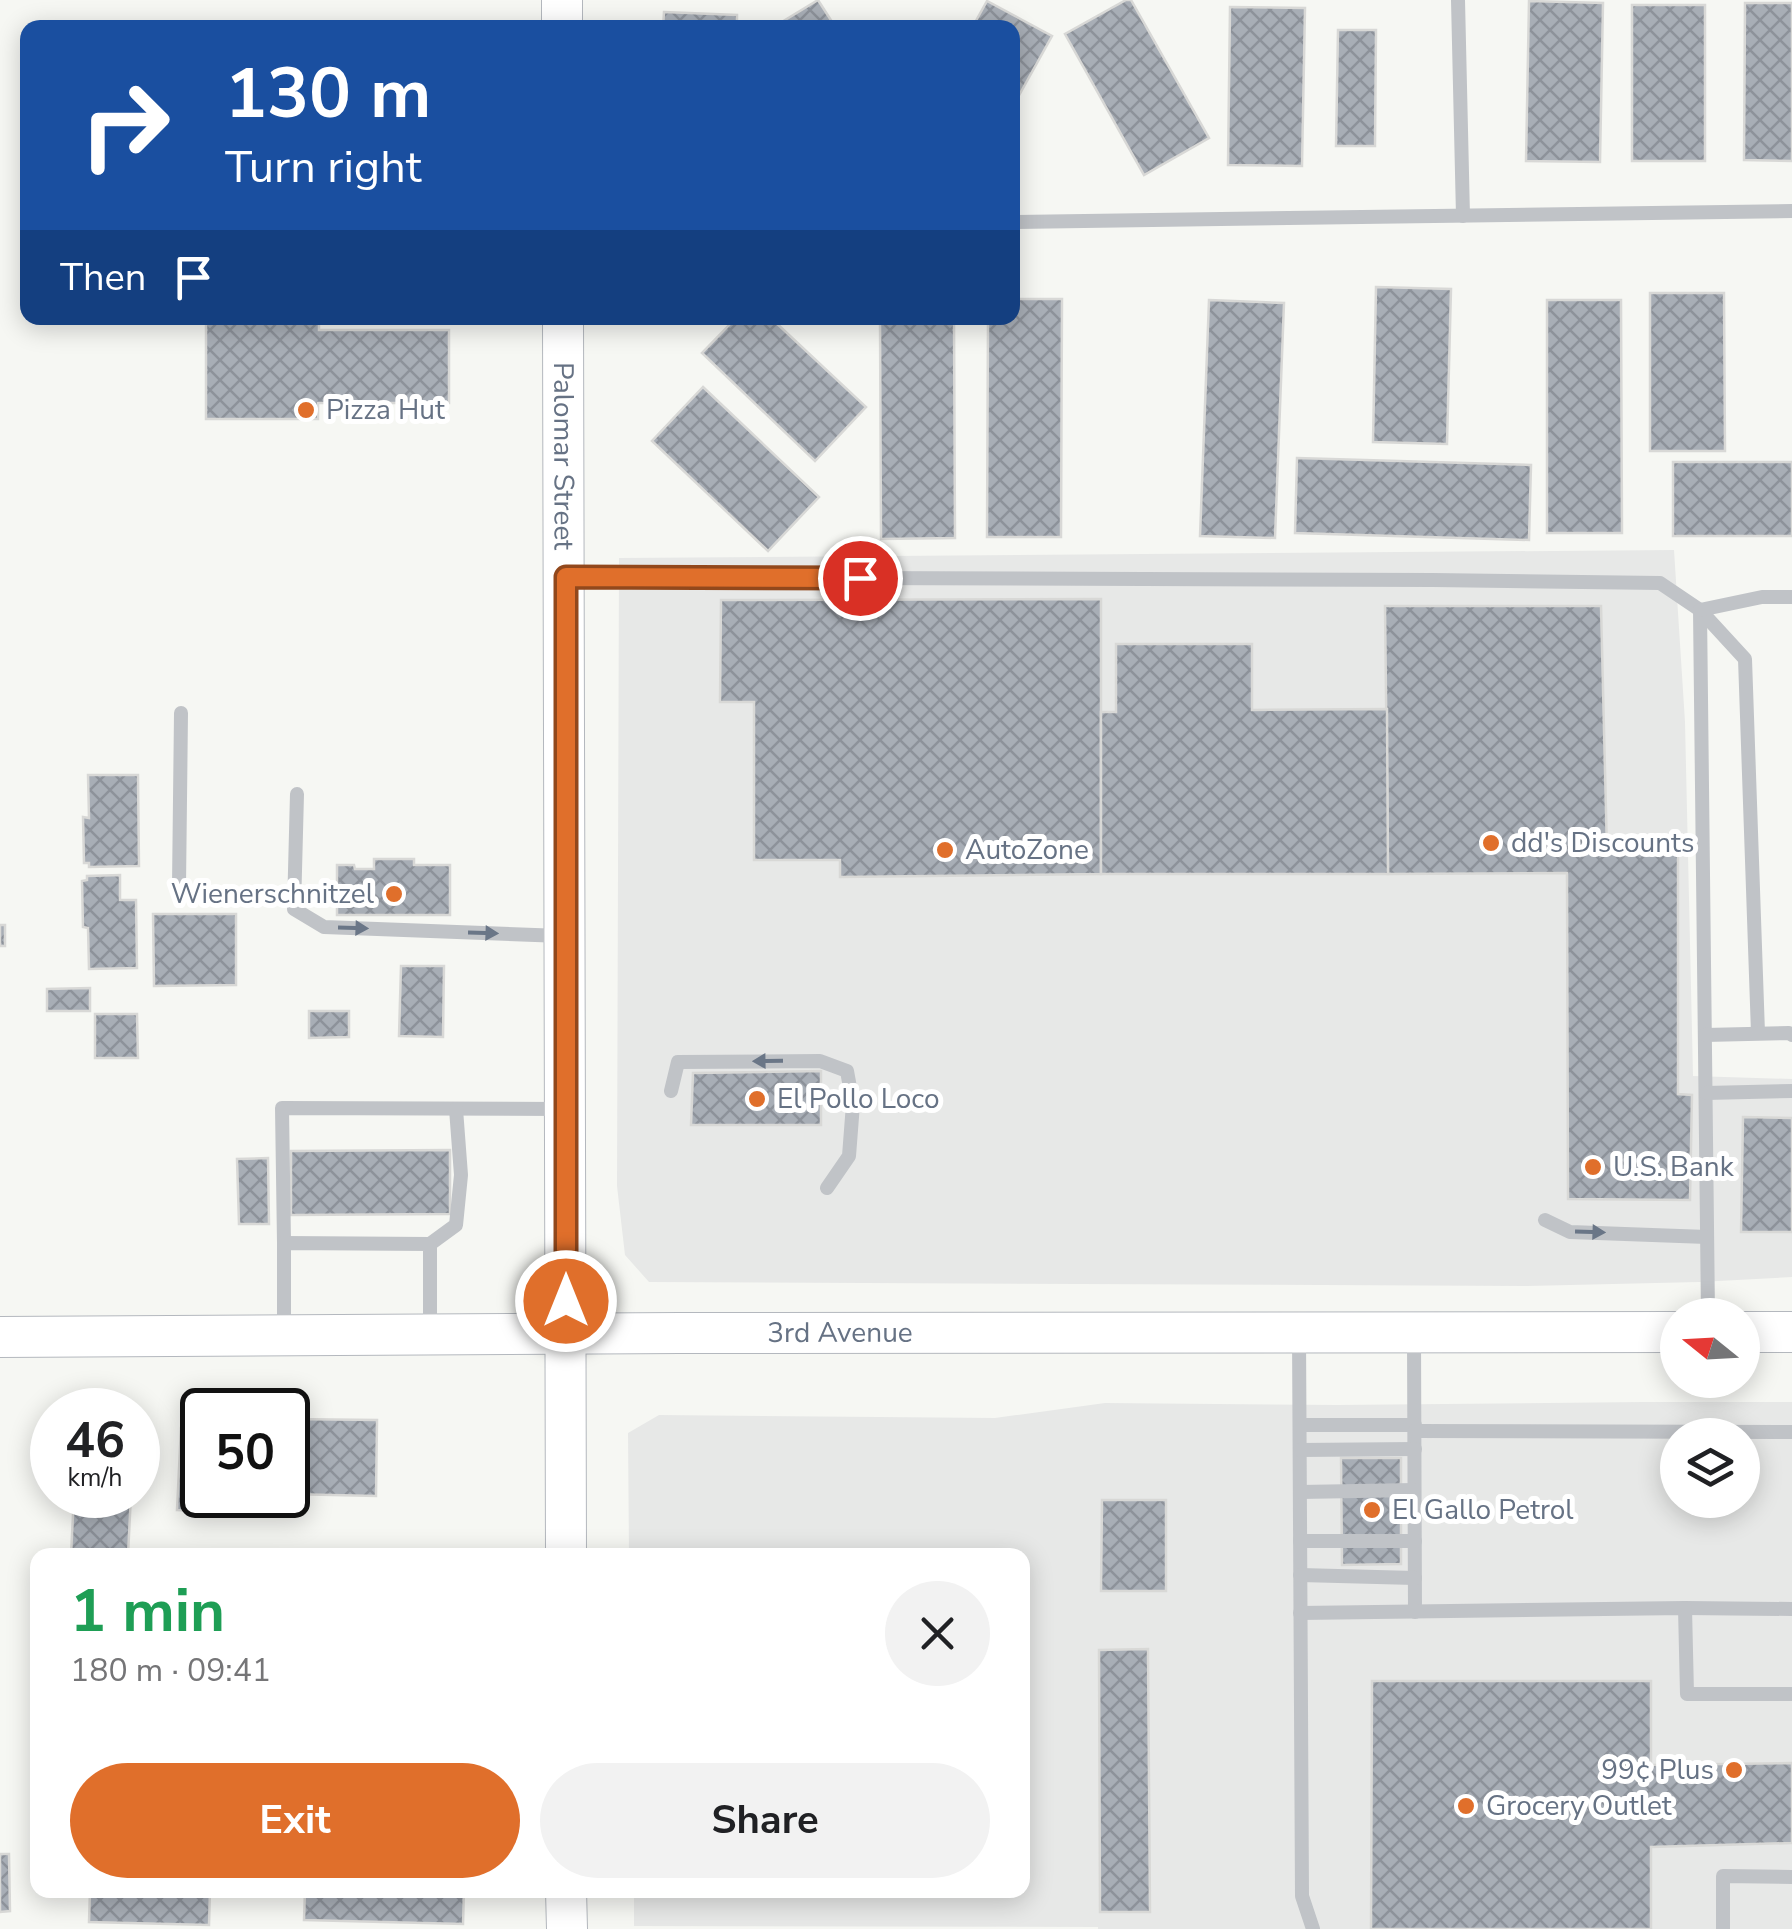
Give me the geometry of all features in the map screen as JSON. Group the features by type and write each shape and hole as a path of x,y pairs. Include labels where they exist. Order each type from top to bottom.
{"main road":[{"name":"Palomar Street","path":"564,325 566,1548"},
{"name":"3rd Avenue","path":"0,1337 1660,1332"},
{"path":"1760,1332 1792,1332"},
{"path":"566,1898 566,1929"}],"lane":[{"path":"1458,0 1463,216"},
{"path":"1020,222 1792,211"},
{"path":"566,577 1660,583 1700,610 1745,660 1758,1033"},
{"path":"1700,610 1762,597 1792,597"},
{"path":"1700,610 1708,1298"},
{"path":"179,886 181,713"},
{"path":"296,794 294,909 324,928 565,936"},
{"path":"1705,1035 1792,1035"},
{"path":"671,1091 678,1062 820,1060 847,1071 852,1104 849,1156 826,1188"},
{"path":"1706,1092 1792,1091"},
{"path":"284,1335 282,1108 565,1109"},
{"path":"284,1243 430,1244 456,1225 461,1176 456,1109"},
{"path":"1545,1220 1570,1232 1707,1237"},
{"path":"430,1244 430,1334"},
{"path":"1414,1332 1415,1612"},
{"path":"1299,1333 1302,1896 1312,1929"},
{"path":"1300,1425 1792,1432"},
{"path":"1300,1450 1414,1449"},
{"path":"1300,1492 1414,1490"},
{"path":"1300,1540 1415,1541"},
{"path":"1300,1575 1414,1578"},
{"path":"1685,1608 1687,1694 1792,1694"},
{"path":"1300,1613 1792,1609"},
{"path":"1723,1929 1723,1876 1792,1877"}],"shaded area":[{"path":"1674,550 1685,722 1693,1076 1792,1079 1792,1277 1527,1286 649,1282 625,1255 617,1186 619,558"},
{"path":"1792,1402 1792,1929 634,1926 634,1898 1030,1898 1030,1548 629,1548 628,1433 659,1415 995,1418 1105,1403"}],"building":[{"path":"818,0 831,20 785,20"},
{"path":"1131,0 1209,138 1144,175 1065,34"},
{"path":"987,1 1052,36 1020,94 1020,20 976,20"},
{"path":"1529,1 1603,3 1600,162 1526,161"},
{"path":"1745,3 1792,3 1792,161 1744,160"},
{"path":"1632,5 1705,5 1705,161 1632,161"},
{"path":"1230,7 1305,8 1302,166 1228,165"},
{"path":"664,12 737,15 737,20 664,20"},
{"path":"1338,30 1376,30 1375,146 1336,146"},
{"path":"1376,287 1451,289 1447,444 1373,442"},
{"path":"1650,293 1724,293 1725,451 1650,451"},
{"path":"1020,299 1062,299 1061,537 987,537 988,325 1020,325"},
{"path":"1209,300 1284,303 1275,538 1200,536"},
{"path":"1547,300 1621,300 1622,533 1547,533"},
{"path":"206,325 449,330 449,403 318,403 318,419 206,419"},
{"path":"729,325 778,325 866,407 815,461 702,353"},
{"path":"880,325 954,325 955,538 881,539"},
{"path":"703,387 819,497 768,551 652,441"},
{"path":"1297,458 1531,465 1529,540 1295,533"},
{"path":"1673,462 1792,462 1792,536 1673,536"},
{"path":"1101,599 1101,874 840,877 840,860 754,860 754,702 720,702 721,600"},
{"path":"1385,606 1601,606 1607,852 1678,854 1678,1094 1692,1095 1690,1200 1568,1199 1567,873 1388,874"},
{"path":"1116,644 1252,644 1252,710 1387,709 1388,874 1101,874 1101,712 1116,712"},
{"path":"88,775 138,775 139,866 89,867 89,863 84,863 83,817 89,818"},
{"path":"374,859 414,859 414,865 450,865 450,915 337,915 337,865 374,869"},
{"path":"120,875 120,900 136,900 137,968 89,969 82,881 87,876"},
{"path":"153,914 236,914 236,985 154,986"},
{"path":"0,925 5,925 5,946 0,946"},
{"path":"401,966 444,966 443,1037 399,1036"},
{"path":"90,988 90,1011 47,1011 47,989"},
{"path":"309,1011 349,1011 349,1037 309,1038"},
{"path":"95,1014 137,1014 138,1058 95,1058"},
{"name":"El Pollo Loco","path":"821,1071 821,1125 691,1125 693,1073"},
{"path":"1743,1117 1792,1118 1792,1232 1741,1232"},
{"path":"450,1150 450,1214 291,1215 291,1151"},
{"path":"268,1158 269,1224 239,1224 237,1159"},
{"path":"310,1419 377,1420 376,1496 310,1494"},
{"path":"180,1448 180,1510 177,1510"},
{"path":"1341,1458 1401,1458 1401,1564 1342,1565"},
{"path":"1102,1500 1166,1500 1166,1591 1101,1591"},
{"path":"73,1518 130,1518 128,1548 71,1548"},
{"path":"1148,1649 1150,1912 1100,1912 1099,1650"},
{"path":"1372,1681 1651,1681 1651,1765 1792,1763 1792,1843 1651,1847 1651,1929 1371,1929"},
{"path":"0,1854 9,1854 10,1911 0,1912"},
{"path":"90,1898 210,1898 209,1925 89,1922"},
{"path":"305,1898 464,1898 463,1924 304,1920"}],"place":[{"name":"Pizza Hut","path":"306,410"},
{"name":"dd's Discounts","path":"1491,843"},
{"name":"AutoZone","path":"945,850"},
{"name":"Wienerschnitzel","path":"394,894"},
{"name":"El Pollo Loco","path":"757,1099"},
{"name":"U.S. Bank","path":"1593,1167"},
{"name":"El Gallo Petrol","path":"1372,1510"},
{"name":"99¢ Plus","path":"1734,1770"},
{"name":"Grocery Outlet","path":"1466,1806"}],"route":[{"path":"566,1301 566,577 860,578"}]}
